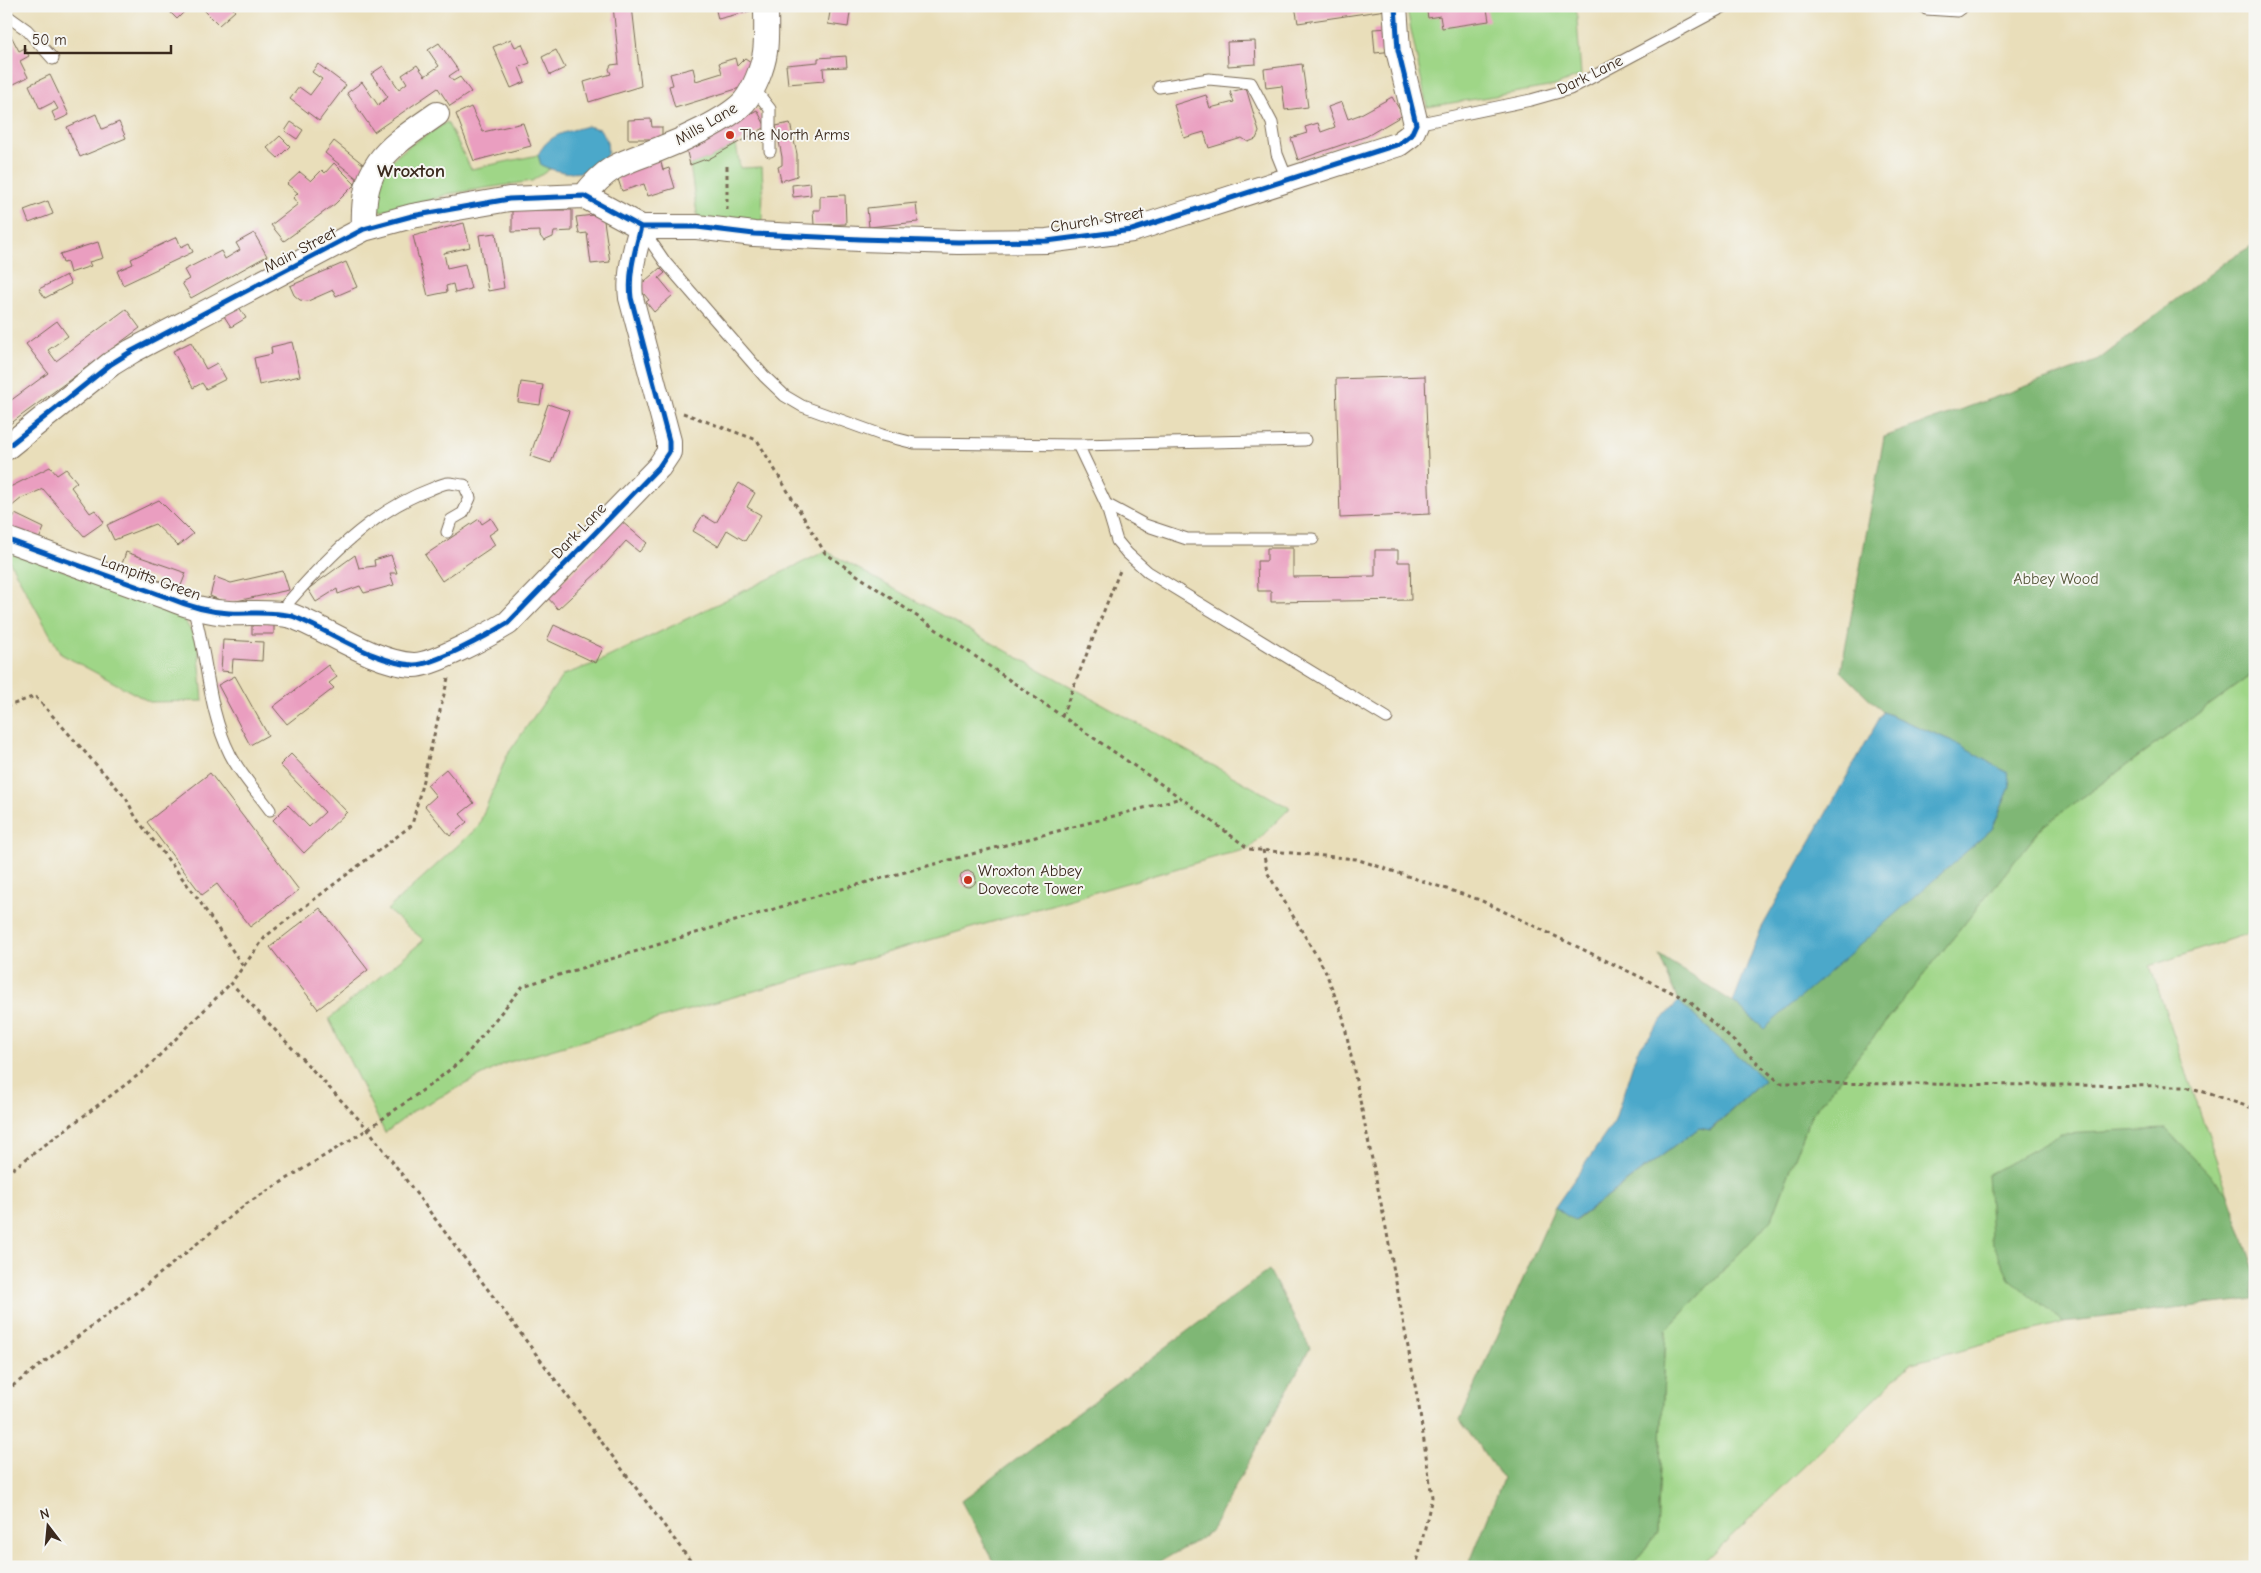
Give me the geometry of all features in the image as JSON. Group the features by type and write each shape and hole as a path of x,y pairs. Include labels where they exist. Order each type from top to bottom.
{"street":[{"name":"Mills Lane","path":"584,196 595,182 613,167 676,143 726,116 744,101 765,54 766,6"},
{"path":"1395,6 1398,50 1416,124"},
{"path":"364,230 363,206 366,192 378,162 392,146 437,114"},
{"name":"Church Street","path":"641,227 697,227 754,234 958,242 1047,241 1132,230 1398,144 1411,135 1416,124"},
{"path":"584,196 641,227"},
{"name":"Main Street","path":"6,448 111,364 132,351 364,230 412,216 509,199 584,196"},
{"name":"Dark Lane","path":"286,615 385,658 414,665 454,651 485,637 508,623 659,467 668,452 670,441 631,298 629,284 641,227"},
{"name":"Lampitts Green","path":"6,539 193,608 227,613 286,615"}],"lane":[{"name":"Dark Lane","path":"1416,124 1531,100 1570,89 1725,6"},
{"path":"1924,6 1926,8 1957,11 1964,6"},
{"path":"6,15 27,30 53,59"},
{"path":"1159,87 1209,79 1251,83 1272,123 1277,154 1288,180"},
{"path":"752,86 770,108 770,150"},
{"path":"641,227 665,262 764,376 785,396 802,406 882,435 914,443 1078,445 1305,440"},
{"path":"1078,445 1106,504 1117,541 1148,572 1387,718"},
{"path":"286,615 330,558 376,520 422,492 448,483 464,485 470,498 463,513 451,520 447,532"},
{"path":"1106,504 1145,525 1187,539 1313,539"},
{"path":"193,608 202,636 210,693 222,735 230,755 270,810"}],"path":[{"path":"726,230 727,163"},
{"path":"660,404 757,440 825,553 1181,798 1249,849 1356,858 1480,900 1688,1000 1780,1083 2186,1086 2255,1109"},
{"path":"1062,716 1127,553"},
{"path":"6,1174 145,1070 231,983 266,936 412,825 454,651"},
{"path":"6,707 35,696 126,798 136,818 196,896 243,966"},
{"path":"6,1391 141,1289 246,1204 368,1129 434,1083 462,1060 523,986 823,894 1181,798"},
{"path":"1264,850 1267,872 1325,970 1343,1017 1404,1322 1432,1497 1416,1567"},
{"path":"231,983 368,1129 695,1567"}],"green space":[{"path":"1406,6 1576,6 1581,75 1555,86 1427,107"},
{"path":"447,122 471,169 538,155 541,165 550,169 532,181 448,194 409,208 373,212 385,166 409,146"},
{"path":"736,144 740,168 762,167 762,228 698,221 690,165 707,160"},
{"name":"Abbey Wood","path":"2255,244 2255,672 2043,826 1811,1115 1772,1219 1666,1330 1657,1533 1631,1567 1468,1567 1503,1479 1460,1420 1555,1207 1575,1221 1699,1128 1711,1130 1764,1080 1678,1001 1659,955 1733,1002 1764,1028 1992,829 2010,787 1950,740 1883,712 1841,671 1884,437 2097,361 2228,260"},
{"path":"6,549 181,614 198,643 203,701 150,702 61,654 6,555"},
{"path":"826,551 1290,808 1249,849 506,1063 415,1110 385,1133 329,1019 424,940 387,910 478,827 507,755 563,675 596,663"},
{"path":"2255,672 2255,931 2150,966 2228,1194 2165,1129 2006,1274 2064,1322 1912,1363 1699,1567 1631,1567 1657,1533 1666,1330 1772,1219 1811,1115 2043,826"},
{"path":"2166,1129 2228,1194 2255,1272 2255,1299 2064,1322 2009,1279 1991,1239 1987,1175 2062,1134"},
{"path":"1269,1270 1310,1348 1211,1532 1151,1567 997,1567 961,1501"}],"water":[{"path":"587,126 600,129 607,141 608,153 595,167 587,171 569,173 541,165 538,155 547,142 565,132"},
{"path":"1883,712 1950,740 2008,773 2010,787 1992,829 1764,1029 1733,1002 1761,929"},
{"path":"1678,1001 1764,1080 1710,1130 1699,1128 1574,1221 1555,1207 1614,1122 1637,1051"}],"building":[{"path":"164,6 190,6 177,19"},
{"path":"200,6 231,6 235,11 219,25"},
{"path":"613,6 632,6 641,86 589,102 584,82 611,74 609,69 611,65 619,64"},
{"path":"715,6 761,6 762,8 718,19"},
{"path":"772,6 821,6 821,11 772,11"},
{"path":"831,6 851,6 848,27 828,24"},
{"path":"1295,6 1386,6 1386,10 1298,23"},
{"path":"1426,6 1496,7 1487,9 1489,21 1442,28 1440,16 1428,18"},
{"path":"1391,28 1393,51 1375,53 1373,29"},
{"path":"8,30 19,51 25,48 29,56 20,61 28,77 12,85 6,74 6,31"},
{"path":"511,39 515,47 522,44 530,63 519,67 525,82 511,88 493,47"},
{"path":"1255,41 1256,64 1228,66 1227,42"},
{"path":"439,43 458,70 449,76 453,81 460,77 471,92 450,106 438,88 374,132 347,93 362,82 378,105 388,97 371,74 383,66 399,89 407,83 402,75 417,65 425,76 439,66 428,50"},
{"path":"556,50 565,68 550,75 542,57"},
{"path":"846,56 847,67 823,68 824,81 788,84 786,65 818,62 818,58"},
{"path":"735,58 737,66 745,58 757,66 743,87 675,108 669,86 673,85 670,74 693,68 696,81 722,73 719,63"},
{"path":"318,64 346,85 319,121 290,99 299,87 310,95 322,79 312,72"},
{"path":"1302,64 1308,107 1285,110 1282,86 1266,88 1264,69"},
{"path":"50,75 69,115 56,121 52,112 58,109 54,102 40,109 29,85"},
{"path":"1246,88 1259,132 1256,139 1248,142 1242,138 1209,148 1204,132 1184,138 1174,105 1206,95 1210,108 1234,102 1230,92"},
{"path":"1392,97 1403,115 1367,136 1298,160 1291,138 1307,133 1305,127 1318,123 1321,132 1335,127 1328,107 1342,102 1348,119"},
{"path":"471,107 483,132 523,123 531,146 474,161 456,114"},
{"name":"The North Arms","path":"757,110 766,127 707,160 690,165 686,148"},
{"path":"96,114 102,129 119,122 126,138 80,157 67,127"},
{"path":"651,119 652,127 662,127 662,139 628,139 628,120"},
{"path":"291,122 303,130 297,139 285,131"},
{"path":"790,123 797,154 797,176 781,181 778,167 782,165 782,157 776,126"},
{"path":"280,136 290,146 278,158 267,148"},
{"path":"334,141 368,168 359,180 325,153"},
{"path":"660,159 663,170 669,168 675,188 648,196 644,184 622,191 616,173"},
{"path":"334,163 355,184 335,204 284,241 271,225 298,204 293,198 298,193 287,184 300,172 311,181 322,170 325,173"},
{"path":"810,183 811,195 793,197 792,185"},
{"path":"845,195 846,224 814,225 813,210 820,210 820,196"},
{"path":"48,201 53,214 29,223 24,210"},
{"path":"916,203 918,222 869,227 867,208"},
{"path":"512,210 572,210 572,231 554,232 553,237 544,241 540,236 540,231 512,232"},
{"path":"603,214 610,262 591,264 587,233 579,234 576,217"},
{"path":"464,223 470,247 444,253 447,268 465,264 471,289 455,293 453,284 446,286 447,292 428,296 413,236"},
{"path":"254,233 267,256 191,298 182,283 189,279 184,270 221,251 225,259 240,250 236,243"},
{"path":"496,233 504,288 488,291 479,235"},
{"path":"177,237 181,247 189,243 193,252 123,285 117,271 133,264 131,259"},
{"path":"98,242 103,258 89,262 91,266 70,273 67,262 63,263 60,254"},
{"path":"6,247 12,258 6,261"},
{"path":"346,262 357,287 336,296 333,290 308,301 300,300 294,295 290,286"},
{"path":"660,268 665,273 659,278 673,295 654,312 646,302 649,300 638,287"},
{"path":"66,275 71,284 45,298 39,289"},
{"path":"239,307 246,318 231,327 224,316"},
{"path":"126,309 140,328 6,427 6,404 48,373 26,344 57,321 68,336 48,350 56,361"},
{"path":"191,342 206,369 217,363 226,379 206,389 202,383 193,388 173,351"},
{"path":"292,342 300,376 259,385 254,358 272,354 271,347"},
{"path":"1425,376 1430,514 1340,518 1336,379"},
{"path":"521,382 543,385 540,405 518,402"},
{"path":"548,404 569,411 551,463 530,456"},
{"path":"50,467 57,475 66,469 77,482 71,487 90,513 95,510 104,522 84,536 43,489 22,498 6,511 6,489"},
{"path":"739,483 755,493 747,507 761,515 745,541 727,530 718,546 693,531 703,515 716,523"},
{"path":"159,500 193,534 178,546 155,524 114,540 107,525"},
{"path":"15,514 44,528 37,544 7,530"},
{"path":"491,518 498,529 489,535 495,545 442,581 425,555 479,519 482,524"},
{"path":"621,521 647,543 639,552 626,541 599,571 558,609 546,596 586,560"},
{"path":"1267,548 1293,548 1293,577 1375,576 1375,550 1398,550 1398,562 1410,562 1411,600 1271,602 1271,591 1258,591 1257,561 1267,561"},
{"path":"126,552 186,573 180,588 121,567"},
{"path":"355,555 359,568 375,566 374,560 391,555 397,573 390,573 394,585 364,593 360,586 338,594 337,589 316,602 308,589"},
{"path":"283,571 289,590 227,603 210,596 215,577 231,583"},
{"path":"252,622 274,622 274,634 252,634"},
{"path":"554,625 603,648 596,663 547,640"},
{"path":"223,640 263,642 262,661 233,659 232,672 221,671"},
{"path":"328,665 337,677 329,683 334,688 287,724 273,707"},
{"path":"235,676 268,735 250,745 218,685"},
{"path":"291,754 347,812 304,853 273,820 288,805 309,827 325,812 280,765"},
{"path":"446,769 474,803 460,814 467,822 450,836 425,806 436,796 427,785"},
{"path":"210,773 299,890 250,927 217,884 202,895 147,822"},
{"name":"Wroxton Abbey Dovecote Tower","path":"965,871 971,871 976,876 974,885 965,887 960,882 960,876"},
{"path":"320,908 368,970 318,1009 270,947"}],"cycle path":[{"path":"6,448 111,364 132,351 364,229 412,216 509,199 584,196 641,227 697,227 754,234 958,242 1047,241 1132,230 1399,144 1411,135 1416,124 1398,50 1395,6"},
{"path":"6,539 183,604 221,612 268,613 292,616 367,652 398,663 422,664 461,648 508,623 659,467 669,452 669,441 631,298 631,271 641,227"}],"place":[{"name":"The North Arms","path":"730,135"},
{"name":"Wroxton Abbey Dovecote Tower","path":"968,880"}],"district":[{"name":"Wroxton","path":"411,171"}]}
